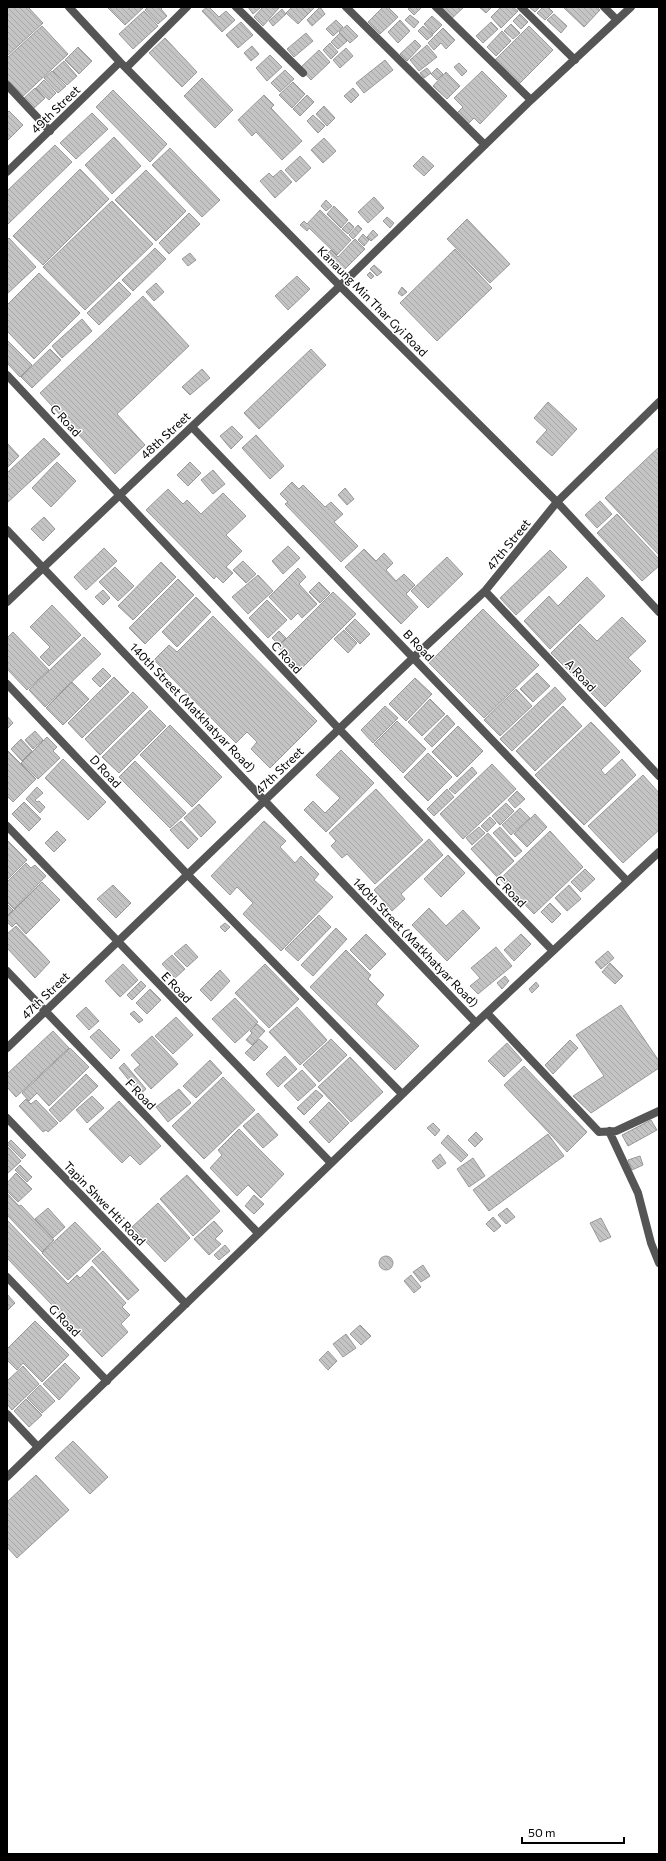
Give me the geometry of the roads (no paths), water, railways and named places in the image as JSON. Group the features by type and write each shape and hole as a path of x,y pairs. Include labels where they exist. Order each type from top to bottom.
{"street":[{"name":"Kanaung Min Thar Gyi Road","path":"69,7 120,62 340,286 557,502 659,612"},
{"path":"126,68 187,7"},
{"path":"236,7 303,74"},
{"path":"346,7 485,145"},
{"path":"436,7 531,100"},
{"path":"521,7 575,60"},
{"path":"604,7 617,20"},
{"name":"48th Street","path":"7,602 340,286 531,100 631,7"},
{"name":"49th Street","path":"7,172 120,62"},
{"path":"7,85 50,131"},
{"name":"C Road","path":"7,375 339,729 553,952"},
{"name":"47th Street","path":"7,1048 187,874 485,591 557,502 659,402"},
{"name":"B Road","path":"192,427 627,881"},
{"name":"140th Street (Matkhatyar Road)","path":"7,530 476,1023"},
{"name":"A Road","path":"485,591 659,776"},
{"name":"D Road","path":"7,684 187,874 402,1094"},
{"name":"E Road","path":"7,826 116,942 331,1163"},
{"path":"7,1478 487,1012 659,852"},
{"name":"F Road","path":"7,971 258,1233"},
{"path":"487,1012 599,1132 616,1131 659,1111"},
{"name":"Tapin Shwe Hti Road","path":"7,1118 186,1304"},
{"path":"609,1132 638,1193 651,1243 659,1263"},
{"name":"G Road","path":"7,1277 106,1381"},
{"path":"7,1414 38,1447"}]}
